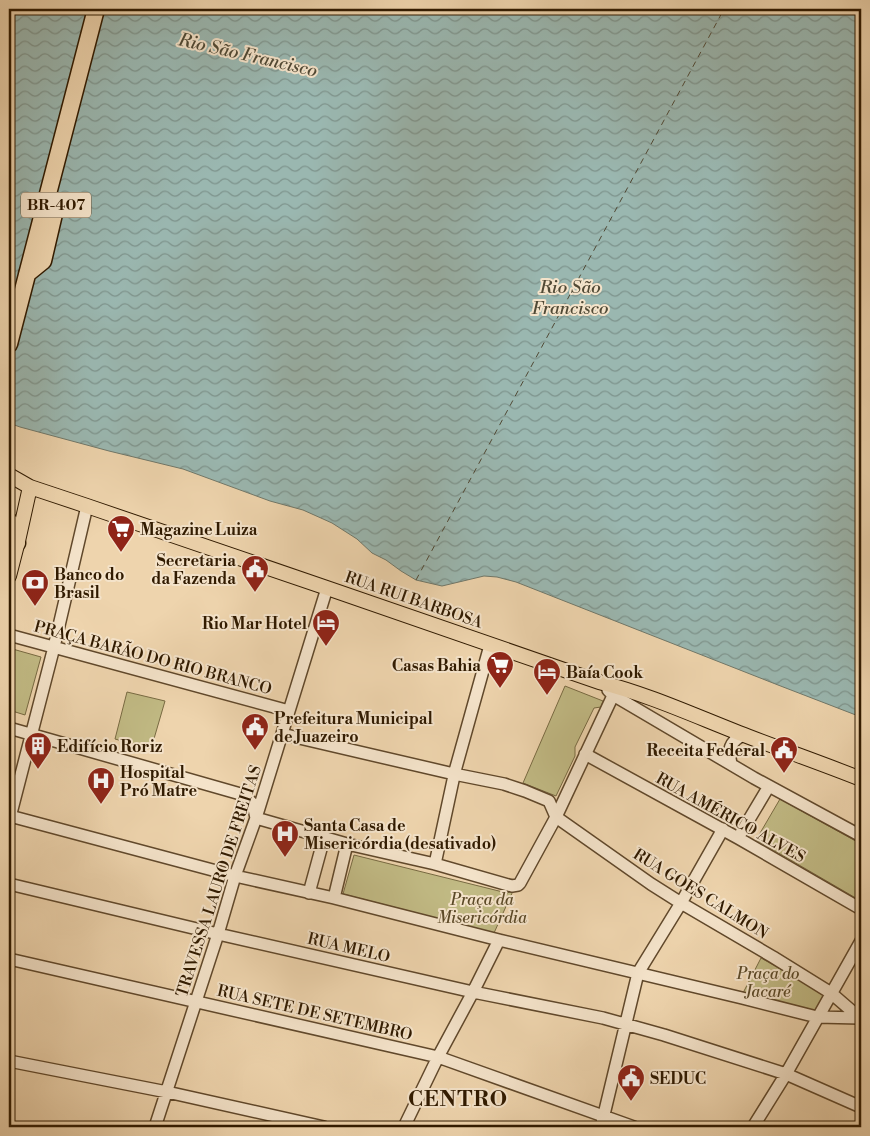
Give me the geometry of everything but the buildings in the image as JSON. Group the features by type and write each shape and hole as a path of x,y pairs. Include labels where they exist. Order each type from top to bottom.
{"highway":[{"name":"BR-407","path":"27,274 43,260 69,152 65,128 96,9"},
{"name":"BR-407","path":"9,344 27,274 22,251 49,146 65,128"},
{"path":"10,523 17,544"}],"main road":[{"name":"RUA RUI BARBOSA","path":"9,475 30,486 327,588 489,647 599,682 615,691 666,704 742,735 861,779"},
{"path":"9,576 30,486"}],"street":[{"path":"87,506 54,647 9,818 235,876 334,898 817,1017 861,1018"},
{"name":"TRAVESSA LAURO DE FREITAS","path":"155,1127 235,876 256,818 327,588"},
{"name":"PRAÇA BARÃO DO RIO BRANCO","path":"9,635 289,711"},
{"path":"435,864 454,774 489,647"},
{"path":"9,728 244,795 253,804 256,818 324,838 435,864 512,886 520,883 556,817 615,691 731,764 861,836"},
{"name":"RUA GOES CALMON","path":"282,734 504,784 548,802 556,817 651,884 831,993 861,1018"},
{"path":"731,764 730,747 734,740 742,735"},
{"name":"RUA AMÉRICO ALVES","path":"585,754 738,838 861,909"},
{"path":"738,838 769,786"},
{"path":"602,1122 638,973 723,830"},
{"path":"309,893 324,838"},
{"path":"334,898 348,844"},
{"name":"RUA MELO","path":"9,884 473,992 603,1018 786,1074 861,1107"},
{"path":"404,1127 438,1056 499,940"},
{"path":"753,1127 786,1074 861,941"},
{"name":"RUA SETE DE SETEMBRO","path":"9,959 438,1056 602,1122 634,1127"},
{"path":"9,1061 167,1092 324,1127"}],"green space":[{"path":"9,648 41,657 25,715 9,710"},
{"path":"565,686 603,701 601,707 594,708 575,747 575,756 556,796 523,783"},
{"path":"127,692 165,701 151,749 115,739"},
{"path":"780,799 861,844 861,901 756,840"},
{"name":"Praça da Misericórdia","path":"354,855 507,893 513,891 494,933 343,894"},
{"name":"Praça do Jacaré","path":"761,958 826,995 822,1004 813,1013 743,993"}],"water":[{"name":"Rio São Francisco","path":"9,9 861,9 861,717 516,582 484,576 442,586 416,580 372,553 357,539 332,523 303,510 270,501 183,469 109,451 9,423"}],"ferry route":[{"path":"416,580 724,9"}],"place":[{"name":"Magazine Luiza","path":"121,553"},
{"name":"Secretaria da Fazenda","path":"255,593"},
{"name":"Banco do Brasil","path":"35,607"},
{"name":"Rio Mar Hotel","path":"326,647"},
{"name":"Casas Bahia","path":"500,689"},
{"name":"Baía Cook","path":"547,696"},
{"name":"Prefeitura Municipal de Juazeiro","path":"255,751"},
{"name":"Edifício Roriz","path":"38,770"},
{"name":"Receita Federal","path":"784,774"},
{"name":"Hospital Pró Matre","path":"101,805"},
{"name":"Santa Casa de Misericórdia (desativado)","path":"285,858"},
{"name":"SEDUC","path":"631,1102"}],"district":[{"name":"CENTRO","path":"458,1099"}]}
